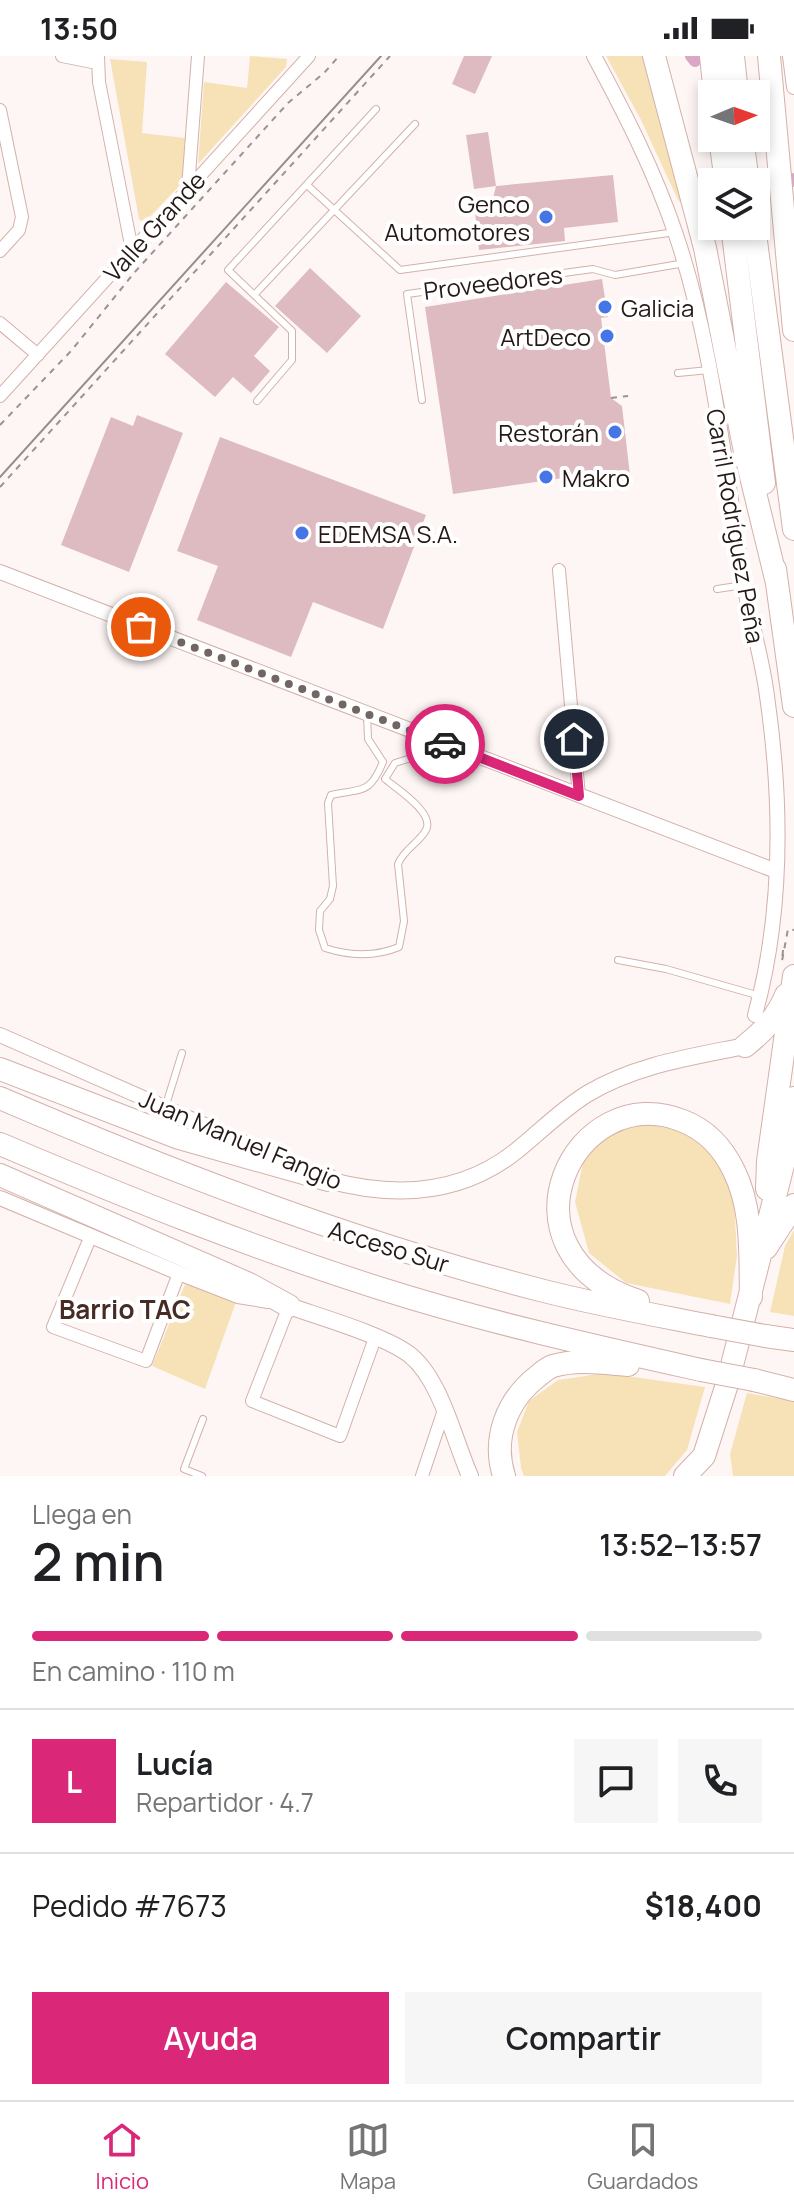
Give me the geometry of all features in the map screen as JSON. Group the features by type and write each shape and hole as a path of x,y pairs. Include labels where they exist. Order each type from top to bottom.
{"highway":[{"path":"654,56 705,248 745,452 777,583"},
{"path":"711,56 714,80"},
{"path":"733,56 736,80"},
{"path":"769,56 794,330"},
{"path":"735,240 794,529"},
{"path":"755,240 777,583 794,706"},
{"path":"745,1046 779,1012 794,976"},
{"path":"767,1218 768,1161 794,976"},
{"path":"0,1069 179,1138 328,1180"},
{"name":"Acceso Sur","path":"0,1098 186,1176 297,1217 419,1256 548,1292 711,1326 794,1338"},
{"path":"685,1476 708,1466 720,1409 751,1297 767,1218 784,1161 794,1098"},
{"path":"711,1326 615,1293 593,1279 575,1262 561,1236 560,1193 573,1156 597,1132 631,1116 653,1114 693,1125 713,1140 735,1172 749,1220 751,1297"},
{"name":"Acceso Sur","path":"0,1144 292,1260 385,1290 548,1335 794,1388"},
{"path":"767,1218 794,1172"},
{"path":"0,1175 249,1284 289,1306"},
{"path":"758,1259 794,1205"},
{"path":"504,1476 499,1448 502,1424 520,1393 549,1367 597,1362 701,1370"}],"main road":[{"name":"Juan Manuel Fangio","path":"328,1180 354,1187 405,1192 451,1184 479,1174 512,1154 599,1087 651,1067 745,1046"},
{"path":"289,1306 409,1354 429,1379 470,1476"}],"street":[{"path":"62,56 97,60 132,250"},
{"path":"188,189 198,56"},
{"name":"Carril Rodríguez Peña","path":"594,56 643,148 685,263 709,370 744,585 767,693 777,776 776,871 768,952 755,1015"},
{"path":"790,56 794,87"},
{"name":"Valle Grande","path":"0,396 303,59"},
{"path":"0,110 6,171 21,207 21,224 0,251"},
{"path":"0,323 38,355"},
{"path":"559,570 579,796"},
{"path":"0,572 776,871"},
{"name":"Juan Manuel Fangio","path":"0,1035 328,1180"},
{"path":"2,1204 238,1296 289,1306 252,1401 340,1436 375,1338"},
{"path":"90,1238 53,1327 146,1361 179,1273"},
{"path":"422,1476 444,1410"}],"lane":[{"path":"257,401 292,360 292,331 256,293 228,270 376,109"},
{"path":"256,293 415,124"},
{"path":"307,185 400,270 676,232"},
{"name":"Proveedores","path":"422,400 407,294 593,269 615,275 685,263"},
{"path":"678,373 709,370"},
{"path":"717,589 744,585"},
{"path":"367,714 368,739 383,762 376,779 357,794 343,792 331,795 328,803 333,886 330,899 320,911 319,930 325,948 360,955 386,953 399,947 404,921 398,864 402,855 426,830 427,821 425,813 385,779 395,763 411,758 434,739"},
{"path":"618,960 666,969 760,996"},
{"path":"165,1108 182,1053"},
{"path":"202,1476 184,1469 203,1419"}],"path":[{"path":"0,425 71,351 134,273 288,103 339,56"},
{"path":"0,487 390,56"},
{"path":"611,398 628,396"}],"shaded area":[{"path":"250,56 287,59 286,67 198,164 204,82 247,88"},
{"path":"606,56 647,56 688,211 678,200 641,120"},
{"path":"110,59 147,62 142,133 185,138 182,183 144,223 139,219"},
{"path":"641,1123 690,1133 713,1155 734,1198 737,1256 730,1304 626,1283 589,1253 575,1202 584,1157 614,1130"},
{"path":"794,1230 794,1316 770,1312 785,1246"},
{"path":"186,1282 236,1302 205,1389 152,1366"},
{"path":"605,1373 705,1387 687,1450 665,1476 524,1476 517,1432 529,1401 558,1380"},
{"path":"747,1393 794,1401 794,1476 733,1476 730,1454"}],"building":[{"path":"464,56 492,56 475,94 452,84"},
{"path":"488,132 496,186 474,189 466,135"},
{"name":"Genco Automotores","path":"613,175 618,222 564,228 565,241 479,250 475,212 490,211 496,186"},
{"path":"310,268 361,316 327,353 275,306"},
{"path":"602,279 608,317 601,318 611,398 622,406 631,484 586,491 584,475 453,494 425,307"},
{"path":"226,282 279,327 254,356 270,371 251,393 233,377 215,397 165,354"},
{"path":"137,415 183,433 129,572 61,545 111,417 133,426"},
{"name":"EDEMSA S.A.","path":"220,437 426,515 383,629 313,602 291,657 197,620 218,566 177,551"}],"waterway":[{"path":"691,56 695,61"}],"tram line":[{"path":"0,477 381,56"}],"way so far":[{"path":"141,627 445,744"}],"place":[{"name":"Genco Automotores","path":"546,217"},
{"name":"Galicia","path":"605,307"},
{"name":"ArtDeco","path":"607,336"},
{"name":"Restorán","path":"615,432"},
{"name":"Makro","path":"546,477"},
{"name":"EDEMSA S.A.","path":"302,533"}],"district":[{"name":"Barrio TAC","path":"125,1309"}],"route":[{"path":"445,744 579,796 574,739"}]}
